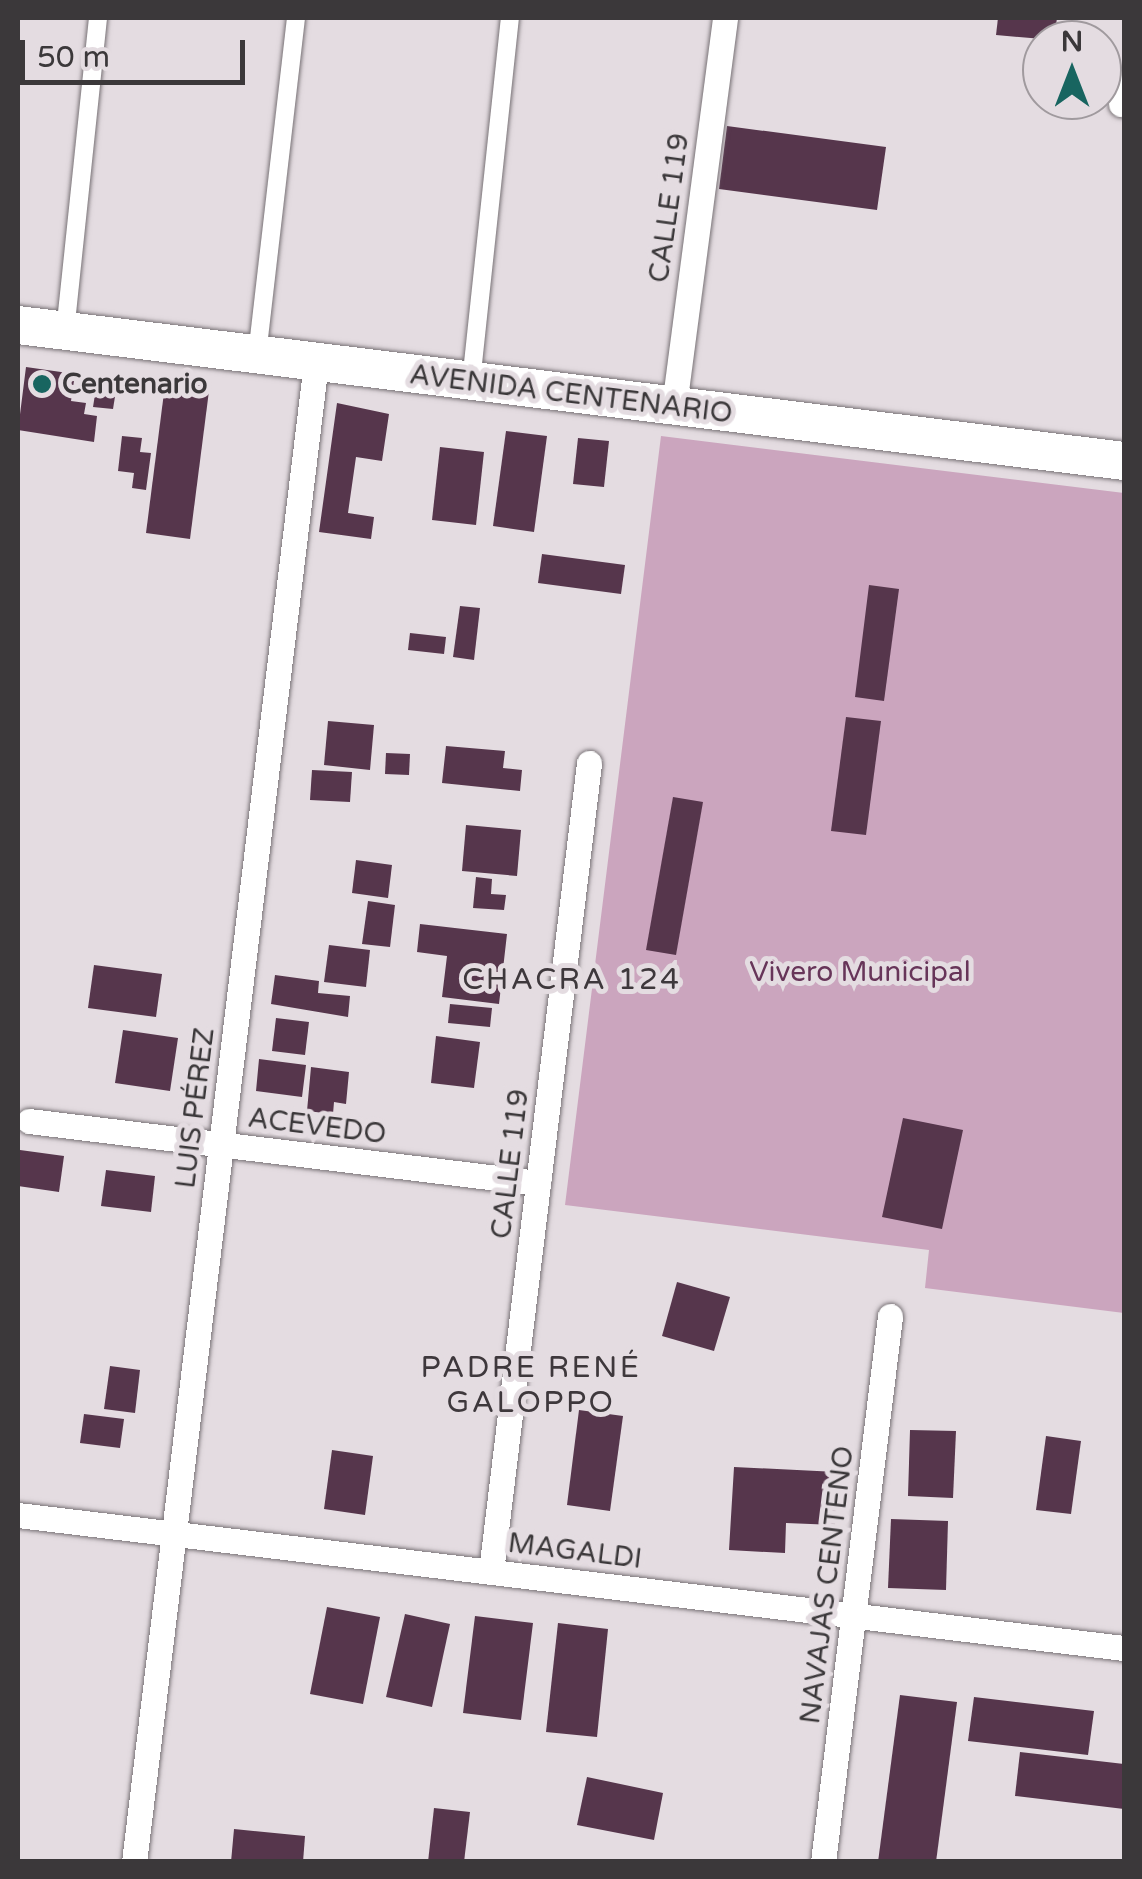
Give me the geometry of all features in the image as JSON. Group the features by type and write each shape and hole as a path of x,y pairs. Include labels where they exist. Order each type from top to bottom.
{"main road":[{"name":"AVENIDA CENTENARIO","path":"18,326 1124,462"}],"street":[{"path":"65,332 98,18"},
{"path":"257,355 296,18"},
{"path":"471,382 510,18"},
{"name":"CALLE 119","path":"674,406 725,18"},
{"name":"LUIS PÉREZ","path":"134,1862 316,362"},
{"name":"CALLE 119","path":"490,1572 589,763"},
{"name":"ACEVEDO","path":"29,1121 538,1182"},
{"name":"NAVAJAS CENTENO","path":"824,1862 890,1316"},
{"name":"MAGALDI","path":"18,1516 1124,1648"}],"green space":[{"name":"Vivero Municipal","path":"661,436 1124,493 1124,1313 925,1288 929,1250 565,1205"}],"building":[{"path":"998,18 1057,18 1022,20 1022,37 996,35"},
{"path":"727,126 886,147 877,210 719,189"},
{"path":"26,367 75,374 71,401 86,403 84,414 97,416 94,442 18,430"},
{"path":"98,375 118,378 113,409 93,407"},
{"path":"166,377 210,383 190,539 146,533"},
{"path":"337,403 389,414 382,461 356,457 348,513 374,517 371,539 319,532"},
{"path":"506,431 547,436 534,532 493,526"},
{"path":"122,436 142,438 140,452 151,453 146,490 132,488 134,473 118,471"},
{"path":"578,438 609,441 604,487 573,484"},
{"path":"440,447 484,452 476,525 432,520"},
{"path":"542,554 625,565 621,594 538,583"},
{"path":"869,585 899,589 884,701 855,697"},
{"path":"460,606 480,608 474,660 453,657"},
{"path":"410,633 446,637 444,654 408,650"},
{"path":"846,717 881,721 866,835 831,831"},
{"path":"328,721 374,725 370,770 324,765"},
{"path":"446,746 505,751 503,768 522,770 520,791 442,783"},
{"path":"386,753 410,754 409,775 385,774"},
{"path":"312,770 352,772 350,802 310,800"},
{"path":"673,797 703,802 676,955 646,950"},
{"path":"466,825 521,830 517,876 462,871"},
{"path":"356,860 392,865 388,898 352,893"},
{"path":"476,877 492,879 491,894 506,895 504,910 473,908"},
{"path":"368,901 395,905 390,947 362,944"},
{"path":"420,924 507,934 499,1004 442,997 447,956 417,952"},
{"path":"329,945 370,950 366,987 324,982"},
{"path":"94,965 162,974 156,1017 88,1008"},
{"path":"275,975 319,981 318,993 350,996 348,1017 271,1004"},
{"path":"450,1004 492,1008 490,1027 448,1023"},
{"path":"276,1018 309,1022 305,1055 272,1051"},
{"path":"123,1030 178,1038 170,1091 115,1083"},
{"path":"436,1036 480,1042 474,1088 431,1083"},
{"path":"259,1059 306,1065 302,1097 256,1091"},
{"path":"311,1067 349,1072 346,1104 334,1102 333,1114 307,1111"},
{"path":"903,1118 963,1130 942,1229 882,1217"},
{"path":"20,1150 64,1156 59,1192 18,1186"},
{"path":"106,1170 155,1176 151,1212 101,1206"},
{"path":"677,1282 730,1297 714,1351 662,1336"},
{"path":"110,1366 140,1370 135,1413 104,1409"},
{"path":"579,1410 623,1416 610,1511 567,1505"},
{"path":"84,1414 124,1419 120,1448 80,1443"},
{"path":"910,1430 956,1431 953,1498 908,1496"},
{"path":"1046,1436 1081,1441 1071,1514 1036,1510"},
{"path":"332,1450 373,1456 365,1515 324,1509"},
{"path":"734,1467 837,1472 835,1525 786,1523 785,1553 729,1550"},
{"path":"891,1519 948,1521 946,1590 888,1588"},
{"path":"327,1607 380,1617 363,1704 310,1694"},
{"path":"405,1614 450,1624 432,1707 386,1697"},
{"path":"475,1616 533,1623 521,1720 463,1713"},
{"path":"558,1623 608,1629 597,1737 546,1732"},
{"path":"900,1695 957,1702 936,1862 878,1862"},
{"path":"974,1697 1094,1711 1088,1755 968,1741"},
{"path":"1020,1752 1124,1764 1124,1809 1015,1796"},
{"path":"587,1777 663,1793 654,1840 577,1825"},
{"path":"434,1808 470,1812 464,1862 428,1862"},
{"path":"234,1829 305,1836 303,1862 231,1862"}],"place":[{"name":"Centenario","path":"42,384"}],"district":[{"name":"CHACRA 124","path":"572,980"},
{"name":"PADRE RENÉ GALOPPO","path":"531,1385"}]}
